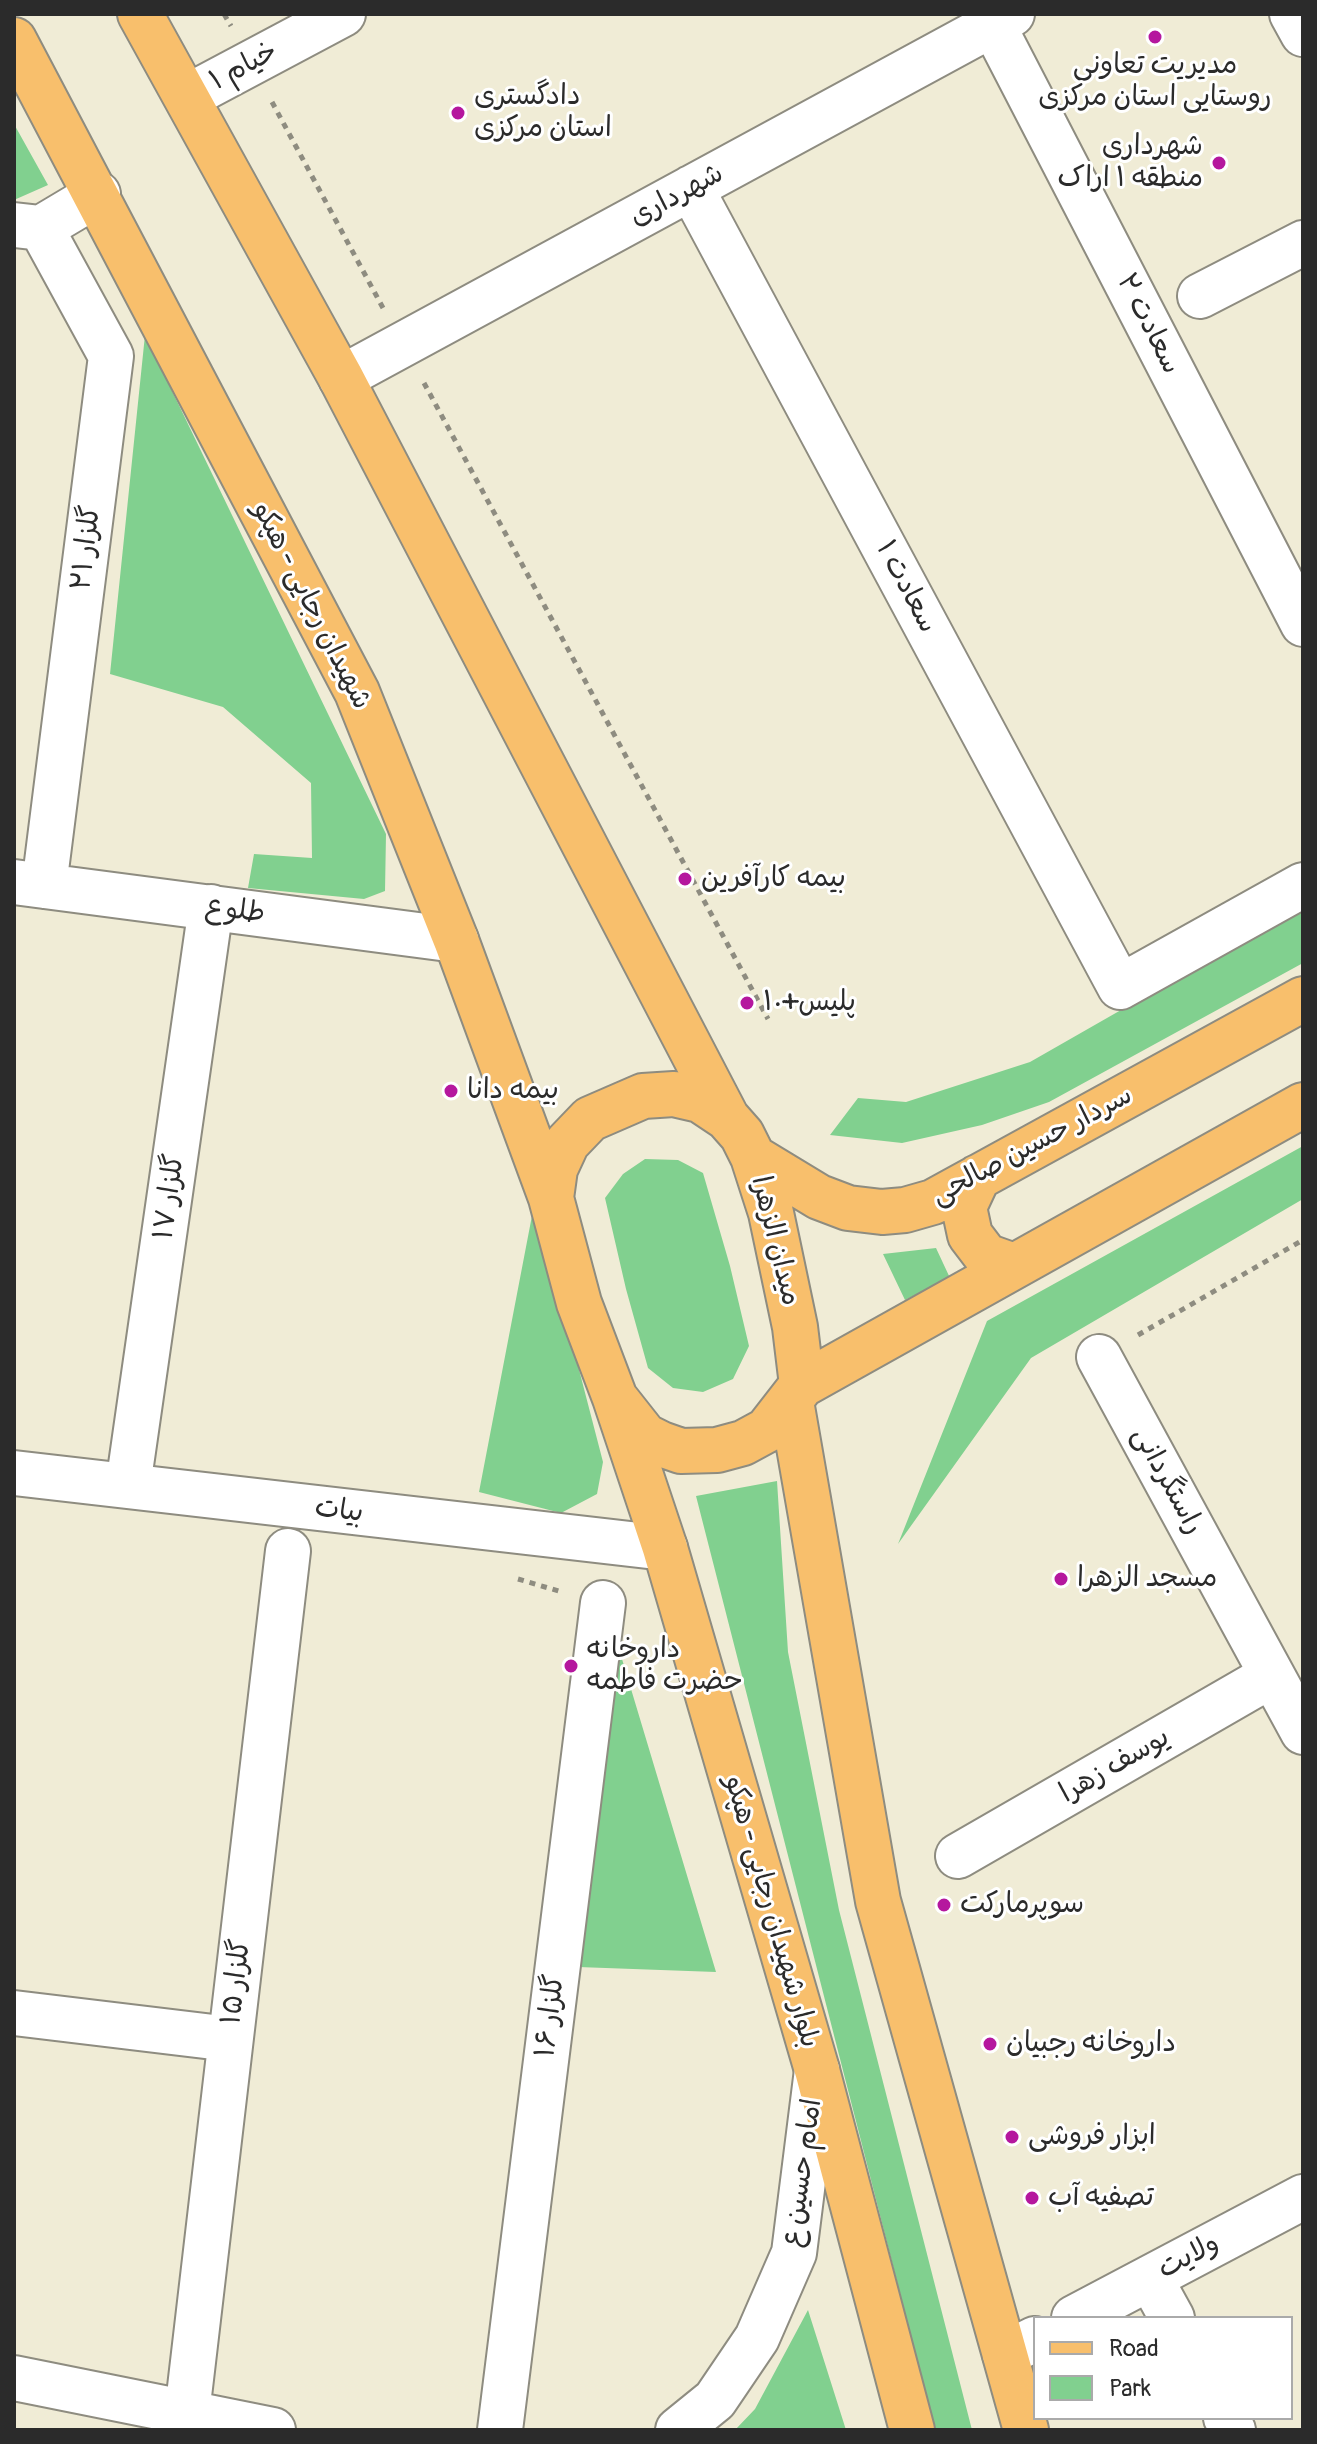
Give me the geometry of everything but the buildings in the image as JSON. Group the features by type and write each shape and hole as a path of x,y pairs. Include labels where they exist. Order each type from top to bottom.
{"main road":[{"path":"140,14 341,378 727,1118"},
{"name":"شهیدان رجایی - هپکو","path":"14,40 98,194 357,692 456,940 551,1198"},
{"name":"سردار حسین صالحی","path":"753,1157 819,1197 848,1208 882,1212 905,1210 933,1202 1303,999"},
{"name":"میدان الزهرا","path":"674,1094 700,1100 727,1118 753,1157 784,1270 796,1393 767,1430 743,1443 717,1450 681,1451 645,1436 615,1398 579,1303 551,1198 555,1169 567,1143 590,1119 643,1096 674,1094"},
{"path":"1026,2430 1020,2347 878,1901 796,1393 1014,1266 1303,1105"},
{"path":"978,1177 964,1207 970,1235 986,1256 1014,1266"},
{"name":"بلوار شهیدان رجایی - هپکو","path":"615,1398 665,1548 817,2070 912,2430"}],"street":[{"name":"خیام ۱","path":"187,97 343,14"},
{"path":"1292,14 1303,34"},
{"name":"شهرداری","path":"341,378 1002,19"},
{"name":"سعادت ۲","path":"1002,19 1303,624"},
{"name":"سعادت ۱","path":"691,188 1120,987 1303,885"},
{"path":"28,226 98,194"},
{"name":"گلزار ۲۱","path":"28,226 111,356 29,884"},
{"path":"1200,296 1303,243"},
{"name":"طلوع","path":"29,884 456,940"},
{"name":"گلزار ۱۷","path":"128,1486 211,907"},
{"name":"راستگردانی","path":"1099,1357 1303,1732"},
{"name":"بیات","path":"14,1473 665,1548"},
{"name":"گلزار ۱۵","path":"187,2413 288,1551"},
{"name":"گلزار ۱۶","path":"500,2430 603,1603"},
{"name":"یوسف زهرا","path":"958,1856 1272,1675"},
{"path":"14,2013 230,2039"},
{"name":"امام حسین ع","path":"678,2430 715,2400 757,2338 794,2253 817,2070"},
{"name":"ولایت","path":"1078,2316 1303,2197"},
{"path":"1150,2278 1171,2316"},
{"path":"14,2378 273,2430"}],"path":[{"path":"224,14 768,1019"},
{"path":"1099,1357 1303,1240"}],"green space":[{"path":"14,124 48,185 14,200"},
{"path":"145,335 386,834 385,891 364,899 248,888 254,854 312,858 311,783 223,707 110,674"},
{"path":"1303,906 1303,963 1049,1102 982,1125 902,1143 830,1135 858,1098 906,1102 1030,1062"},
{"path":"1303,1146 1303,1199 1031,1358 898,1544 987,1321"},
{"path":"645,1159 678,1160 703,1173 730,1266 749,1346 733,1379 703,1392 673,1388 648,1368 626,1289 605,1198 623,1174"},
{"path":"535,1200 603,1462 597,1494 561,1513 479,1492"},
{"path":"936,1248 950,1278 905,1300 883,1254"},
{"path":"777,1481 788,1652 839,1910 972,2430 935,2430 696,1496"},
{"path":"616,1639 716,1972 578,1967"},
{"path":"808,2310 846,2430 735,2430 755,2409"}],"place":[{"name":"مدیریت تعاونی روستایی استان مرکزی","path":"1155,37"},
{"name":"دادگستری استان مرکزی","path":"458,113"},
{"name":"شهرداری منطقه ۱ اراک","path":"1219,163"},
{"name":"بیمه کارآفرین","path":"685,879"},
{"name":"پلیس+۱۰","path":"747,1003"},
{"name":"بیمه دانا","path":"451,1091"},
{"name":"مسجد الزهرا","path":"1061,1579"},
{"name":"داروخانه حضرت فاطمه","path":"571,1666"},
{"name":"سوپرمارکت","path":"944,1905"},
{"name":"داروخانه رجبیان","path":"990,2044"},
{"name":"ابزار فروشی","path":"1012,2137"},
{"name":"تصفیه آب","path":"1032,2198"}]}
